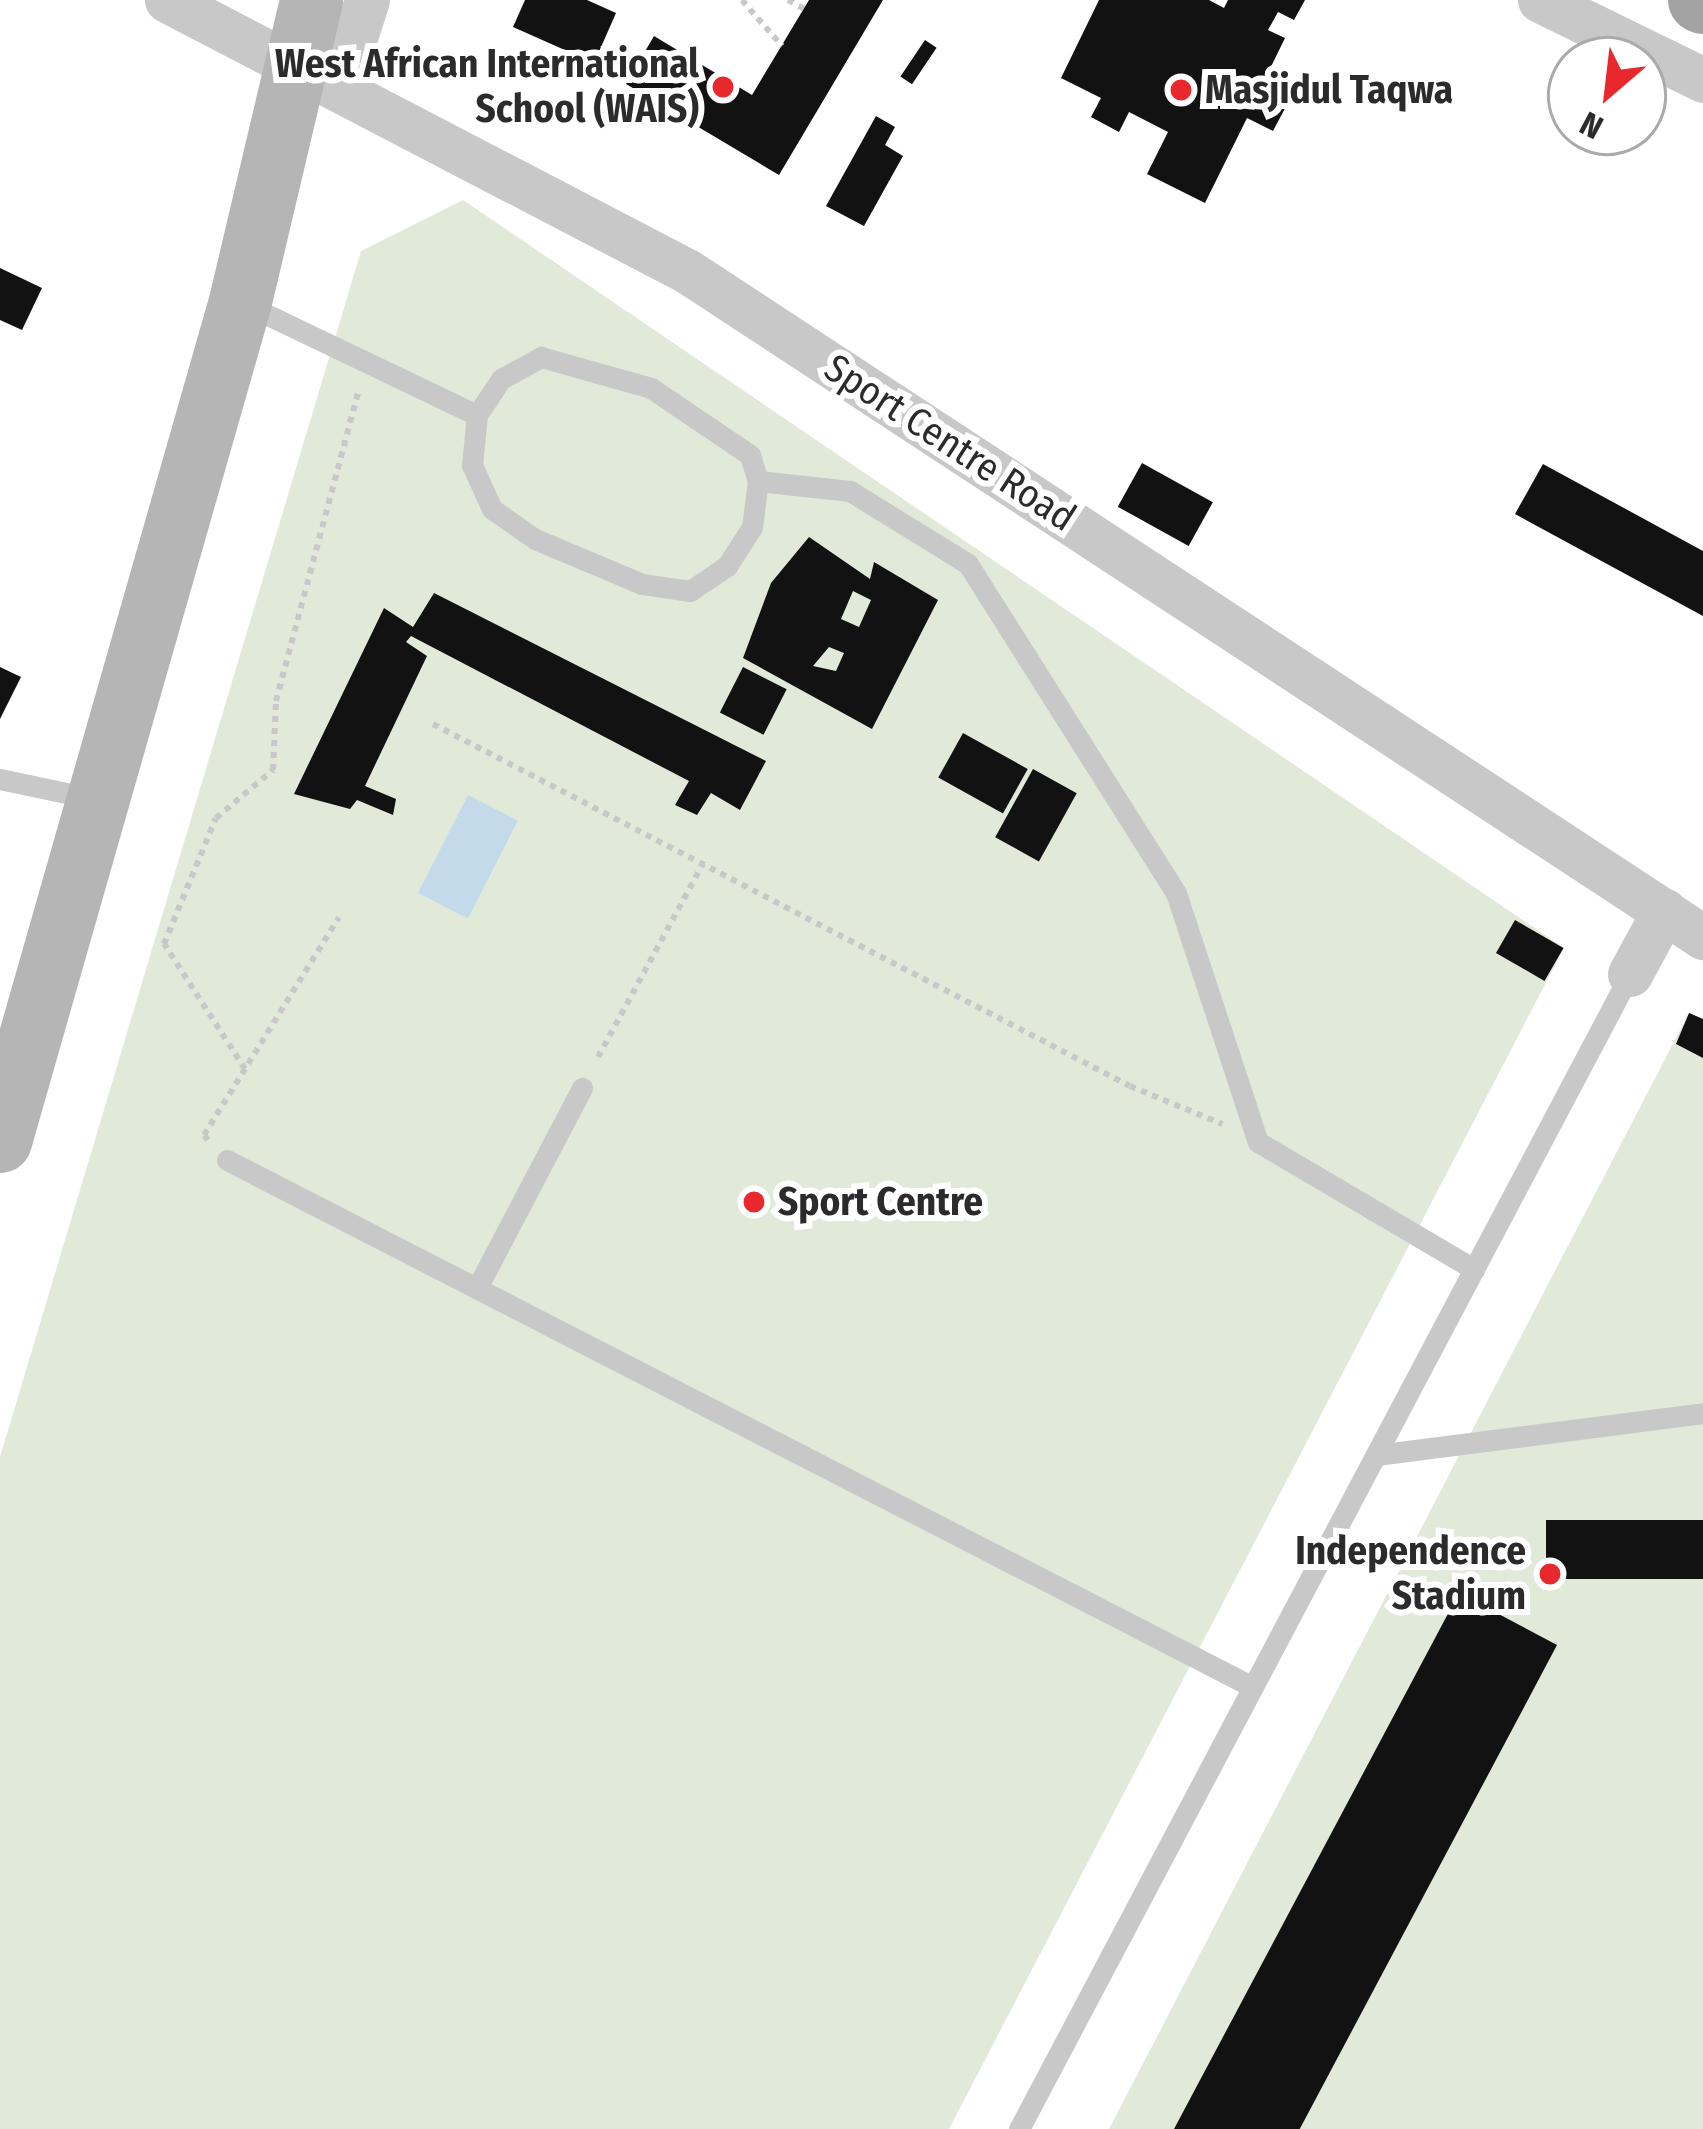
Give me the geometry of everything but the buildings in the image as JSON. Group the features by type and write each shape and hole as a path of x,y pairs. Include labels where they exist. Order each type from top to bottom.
{"street":[{"name":"Sport Centre Road","path":"167,0 317,72 687,272 1703,937"},
{"path":"311,0 317,72"},
{"path":"0,1141 239,301 317,72 367,0"},
{"path":"1540,0 1703,80"},
{"path":"1630,974 1664,911"}],"lane":[{"path":"239,301 477,415"},
{"path":"541,357 598,368 703,418 750,454 758,481 752,527 727,566 690,591 642,584 535,539 492,509 472,465 477,415 501,379 541,357"},
{"path":"758,481 850,491 968,564 1176,893 1258,1142 1474,1269"},
{"path":"0,779 97,799"},
{"path":"1019,2129 1630,974"},
{"path":"477,1288 582,1088"},
{"path":"227,1160 1253,1687"},
{"path":"1376,1455 1703,1413"}],"path":[{"path":"742,0 782,46"},
{"path":"788,0 804,9"},
{"path":"245,1069 164,944 216,818 273,770 276,701 366,363"},
{"path":"433,724 1130,1086 1258,1142"},
{"path":"598,1057 703,864"},
{"path":"227,1160 204,1135 339,916"}],"green space":[{"name":"Sport Centre","path":"463,200 1564,948 949,2129 0,2129 0,1457 361,251"},
{"name":"Independence Stadium","path":"1689,1013 1703,1019 1703,2129 1109,2129"}],"water":[{"path":"468,795 518,820 468,918 418,893"}],"place":[{"name":"West African International School (WAIS)","path":"723,87"},
{"name":"Masjidul Taqwa","path":"1181,90"},
{"name":"Sport Centre","path":"754,1202"},
{"name":"Independence Stadium","path":"1550,1574"}]}
